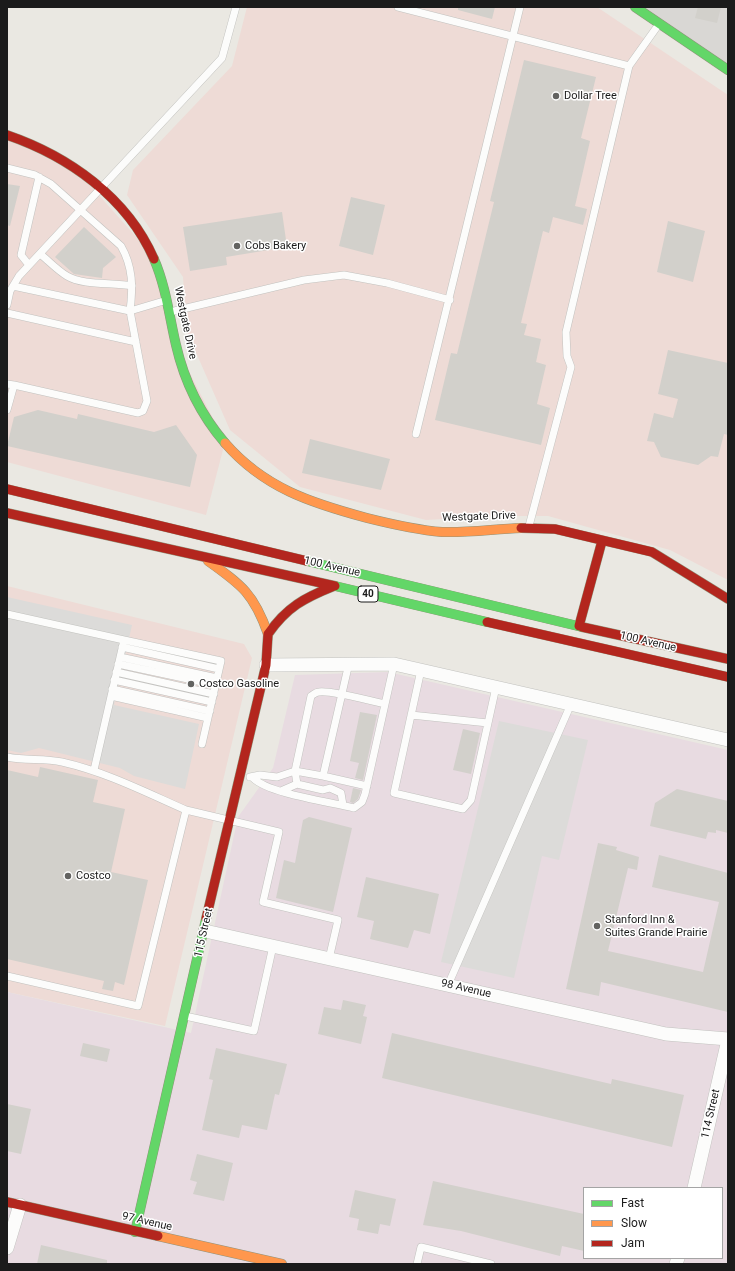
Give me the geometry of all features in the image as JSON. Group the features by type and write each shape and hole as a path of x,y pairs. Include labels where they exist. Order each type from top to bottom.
{"street":[{"path":"635,7 728,70"},
{"name":"Westgate Drive","path":"7,135 23,139 72,165 102,188 130,220 154,257 168,300 182,369 202,411 214,430 244,463 279,489 318,506 414,529 450,532 529,527 556,530 658,554 728,599"},
{"path":"7,485 30,494"},
{"name":"100 Avenue","path":"7,489 579,626 728,659"},
{"name":"100 Avenue","path":"7,513 198,555 728,677"},
{"path":"579,626 602,541"},
{"path":"198,555 235,580 248,593 258,606 268,634"},
{"path":"268,634 277,619 294,604 334,586"},
{"name":"115 Street","path":"135,1232 205,931 228,820 266,665 268,634"},
{"path":"266,665 349,663 394,664 728,740"},
{"name":"98 Avenue","path":"205,931 666,1034 728,1039"},
{"name":"114 Street","path":"694,1187 728,1039"},
{"path":"7,1248 13,1204"},
{"name":"97 Avenue","path":"13,1204 282,1264"}],"lane":[{"path":"7,305 13,286 19,276 222,58 236,7"},
{"path":"398,7 629,66"},
{"path":"416,434 450,300 520,7"},
{"path":"529,527 571,367 567,356 566,332 629,66 659,24"},
{"path":"7,168 39,177 51,184 121,246 129,259 132,286 130,311 147,401 146,407 138,412 10,385 7,410"},
{"path":"29,265 21,255 39,177"},
{"path":"40,254 67,276 108,285 120,283 132,286"},
{"path":"170,312 304,280 344,275 387,283 450,300"},
{"path":"13,286 130,311 168,300"},
{"path":"7,314 136,342"},
{"path":"7,614 123,644 221,661 202,744"},
{"path":"94,770 123,644"},
{"path":"119,661 216,682"},
{"path":"323,776 349,663"},
{"path":"253,778 258,783 281,791 354,808 359,806 362,802 367,786 394,664"},
{"path":"421,670 394,793 463,809 471,800 496,687"},
{"path":"116,672 214,694"},
{"path":"114,680 212,702"},
{"path":"112,692 209,714"},
{"path":"297,784 295,771 311,696 318,692 342,695 385,704"},
{"path":"448,985 571,704"},
{"path":"411,715 488,723"},
{"path":"7,757 28,761 42,759 94,770 186,810 279,832 263,902 338,920 329,958"},
{"path":"240,775 253,778 260,776 276,777 295,771 367,786"},
{"path":"281,791 297,784 323,790 330,788 336,790 343,797 343,805"},
{"path":"7,976 138,1006 186,810"},
{"path":"185,1016 254,1031 273,946"},
{"path":"417,1264 421,1247 491,1264"}],"shaded area":[{"path":"247,7 597,7 728,95 728,580 670,550 548,516 499,516 426,520 300,487 230,430 187,332 183,277 127,195 133,170 232,66"},
{"path":"635,7 728,7 728,70"},
{"path":"7,135 72,165 154,257 176,346 225,442 206,515 7,462"},
{"path":"7,586 244,644 252,658 165,1026 7,992"},
{"path":"7,597 132,625 114,705 199,724 185,789 134,776 120,768 39,748 21,753 7,750"},
{"path":"388,672 728,750 728,1264 7,1264 7,992 191,1033 238,817 273,768 295,675"},
{"path":"499,721 588,740 559,860 542,856 514,978 441,962"}],"building":[{"path":"458,7 495,7 492,19 458,10"},
{"path":"698,7 721,7 717,23 695,18"},
{"path":"524,60 596,77 581,138 590,141 575,206 587,209 583,225 553,217 549,233 543,231 521,323 527,324 524,335 541,339 536,362 546,365 537,404 550,408 541,445 435,420 451,353 457,354 494,202 490,201"},
{"path":"7,184 20,186 10,226 7,225"},
{"path":"351,197 385,205 373,255 339,246"},
{"path":"282,212 287,247 226,257 227,265 190,271 183,227"},
{"path":"668,221 705,231 693,282 657,272"},
{"path":"84,227 116,257 103,268 102,278 74,274 55,257"},
{"path":"668,350 728,363 728,435 724,434 718,457 711,456 698,465 661,457 654,442 647,441 654,413 673,418 678,399 658,394"},
{"path":"38,410 77,419 78,414 154,432 176,425 197,455 190,487 7,446 14,417"},
{"path":"310,439 390,459 381,490 302,473"},
{"path":"360,712 377,715 363,780 355,778 359,763 350,761"},
{"path":"463,729 480,733 471,774 453,770"},
{"name":"Costco","path":"40,767 98,780 93,802 125,809 111,872 148,880 124,985 115,982 113,991 102,989 104,981 7,959 7,770 38,777"},
{"path":"353,788 361,790 358,799 353,803 350,802"},
{"path":"677,789 728,801 728,833 716,830 716,833 708,832 706,839 650,826 655,803"},
{"path":"309,817 352,828 333,912 276,898 284,860 295,863 303,820"},
{"name":"Stanford Inn & Suites Grande Prairie","path":"598,843 617,847 616,850 639,857 637,870 628,868 608,951 703,972 719,902 652,887 659,855 728,873 728,1012 601,982 599,996 566,989"},
{"path":"366,877 439,894 430,934 414,930 408,948 370,939 374,921 357,917"},
{"path":"343,1000 366,1005 363,1016 367,1017 361,1044 318,1034 324,1007 341,1010"},
{"path":"392,1033 611,1084 612,1079 684,1095 672,1147 382,1078"},
{"path":"83,1043 110,1049 107,1062 80,1056"},
{"path":"216,1048 287,1064 279,1095 275,1094 267,1130 242,1125 239,1138 202,1130 213,1080 209,1079"},
{"path":"7,1104 31,1109 21,1154 7,1151"},
{"path":"197,1154 233,1163 224,1201 193,1194 197,1182 190,1180"},
{"path":"433,1181 583,1214 583,1251 562,1246 560,1256 461,1231 423,1225"},
{"path":"355,1190 396,1199 390,1226 380,1224 378,1234 357,1230 359,1219 349,1217"},
{"path":"41,1245 107,1260 107,1264 37,1264"}],"traffic: fast":[{"path":"635,7 728,70"},
{"path":"154,259 164,291 179,358 194,397 208,421 225,443"},
{"path":"307,561 582,627"},
{"path":"335,586 487,622"},
{"path":"135,1232 206,919"}],"traffic: slow":[{"path":"225,443 240,459 272,483 308,500 346,512 423,530 442,532 521,528"},
{"path":"208,561 230,577 246,592 258,609 268,634"},
{"path":"158,1236 282,1264"}],"traffic: jam":[{"path":"7,135 30,144 73,167 112,198 128,216 154,259"},
{"path":"7,489 307,561"},
{"path":"7,513 335,586"},
{"path":"521,528 555,529 652,552 728,599"},
{"path":"579,626 602,541"},
{"path":"268,634 282,617 297,604 334,586"},
{"path":"487,622 728,677"},
{"path":"582,627 728,659"},
{"path":"206,919 266,665 268,634"},
{"path":"7,1202 158,1236"}],"place":[{"name":"Dollar Tree","path":"556,96"},
{"name":"Cobs Bakery","path":"237,246"},
{"name":"Costco Gasoline","path":"191,684"},
{"name":"Costco","path":"68,876"},
{"name":"Stanford Inn & Suites Grande Prairie","path":"597,926"}]}
